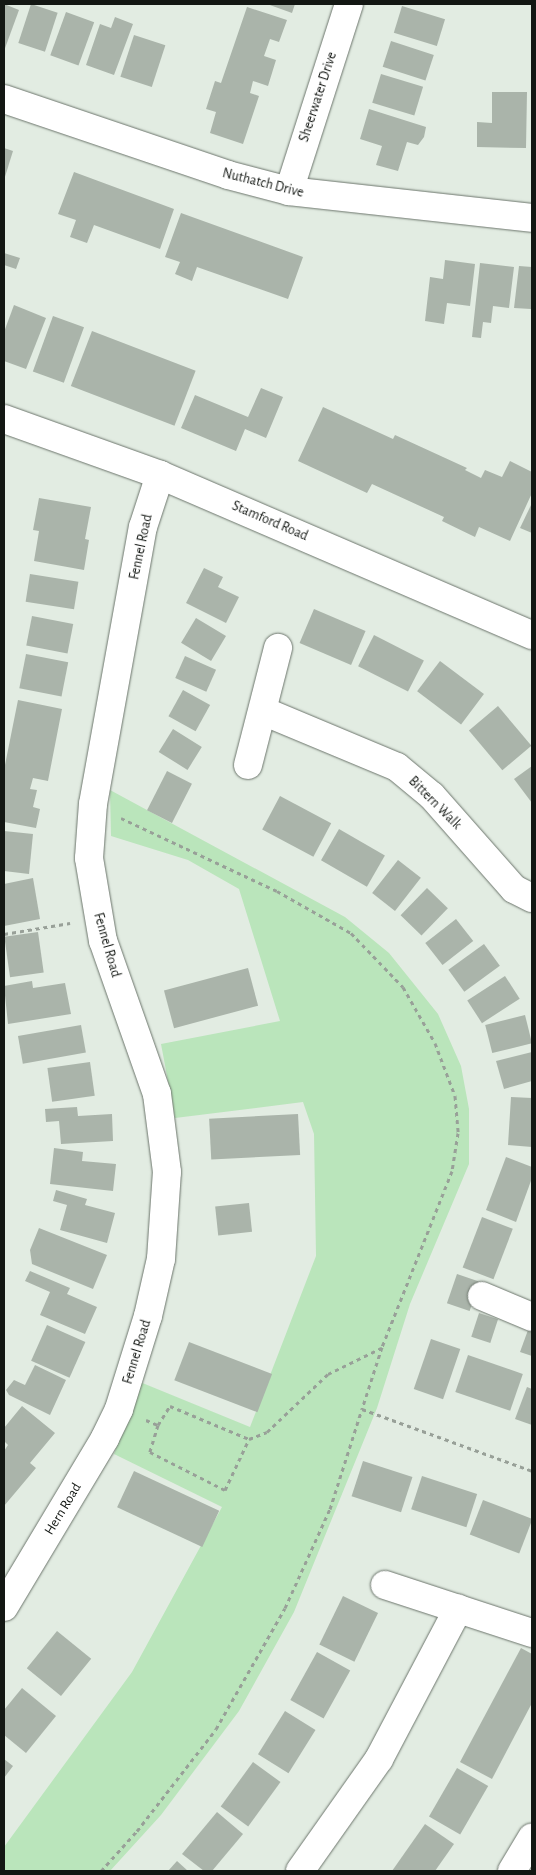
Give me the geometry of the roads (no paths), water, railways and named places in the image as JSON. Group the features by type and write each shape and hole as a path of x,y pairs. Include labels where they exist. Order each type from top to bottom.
{"street":[{"name":"Sheerwater Drive","path":"289,191 350,4"},
{"name":"Nuthatch Drive","path":"4,99 228,175 289,191 532,218"},
{"name":"Stamford Road","path":"4,419 160,475 532,635"},
{"name":"Fennel Road","path":"119,1409 148,1316 161,1259 167,1172 157,1094 104,941 89,858 93,804 143,527 160,475"},
{"path":"248,765 278,648"},
{"name":"Bittern Walk","path":"263,711 397,767 432,796 514,889 532,898"},
{"path":"482,1296 532,1316"},
{"name":"Hern Road","path":"4,1607 105,1438 119,1409"},
{"path":"385,1585 532,1633"},
{"path":"300,1871 379,1759 458,1609"},
{"path":"512,1871 532,1838"}]}
